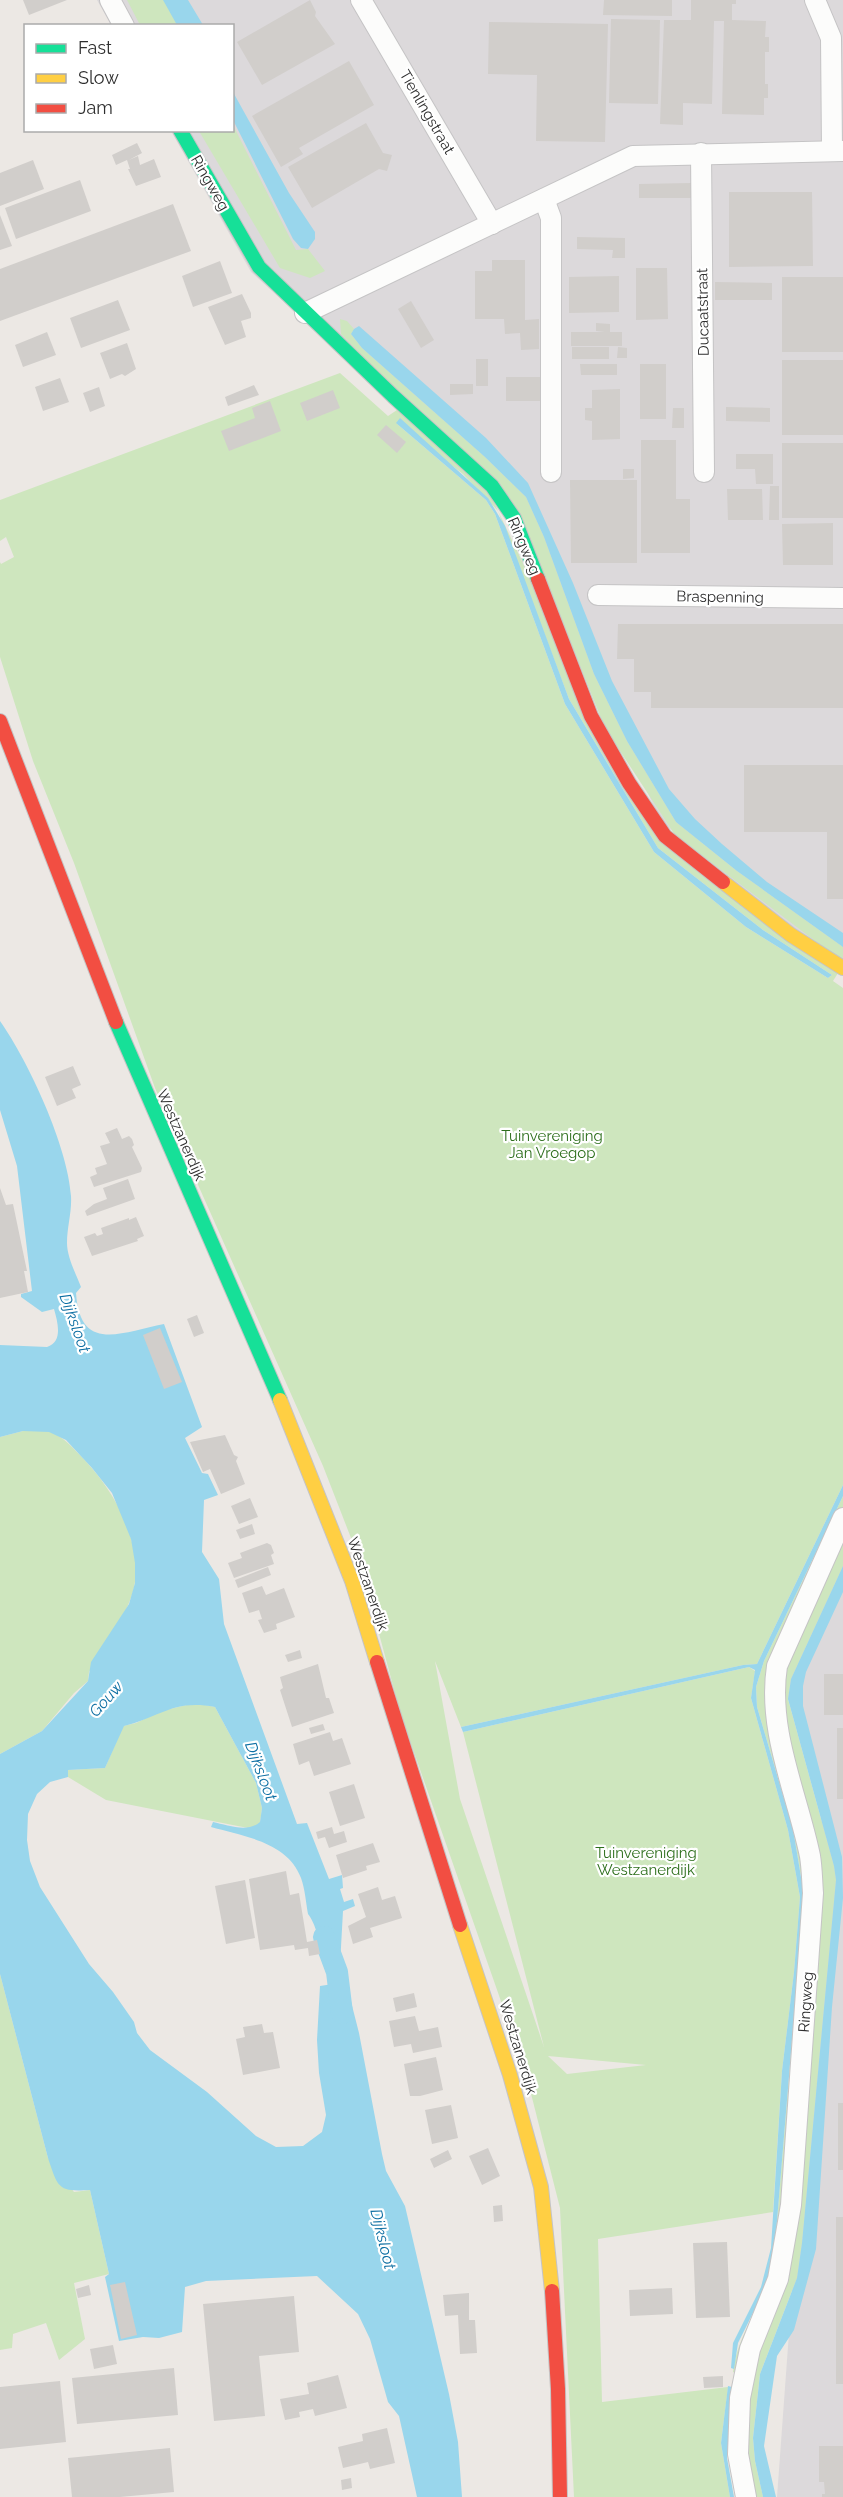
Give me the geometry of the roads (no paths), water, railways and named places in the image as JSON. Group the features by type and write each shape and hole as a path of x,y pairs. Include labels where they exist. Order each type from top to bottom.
{"street":[{"path":"110,0 123,24"},
{"name":"Tienlingstraat","path":"361,0 492,224"},
{"path":"305,313 633,156 837,150 831,38 815,0"},
{"name":"Ringweg","path":"181,132 259,267 305,313 492,486 514,518 591,716 629,783 665,836 791,935 843,968"},
{"name":"Ducaatstraat","path":"701,153 704,472"},
{"path":"544,199 551,218 551,472"},
{"name":"Braspenning","path":"598,595 843,598"},
{"name":"Westzanerdijk","path":"0,721 87,951 141,1084 290,1422 352,1581 462,1933 510,2074 541,2187 551,2265 558,2389 560,2497"},
{"name":"Ringweg","path":"746,2497 738,2454 740,2398 750,2349 777,2278 790,2215 813,1893 810,1858 775,1725 773,1689 777,1666 843,1518"}],"water":[{"path":"163,0 188,0 202,24 176,24"},
{"path":"234,94 289,193 315,232 315,239 308,249 301,248 293,239 234,122"},
{"path":"359,326 486,438 528,483 573,583 612,681 669,789 695,819 767,882 843,933 843,947 737,871 676,822 627,741 594,674 544,537 526,497 485,457 362,348 351,334"},
{"path":"400,418 488,498 505,526 569,699 658,848 763,930 832,975 828,978 746,927 654,852 565,704 495,514 486,500 396,423"},
{"name":"Gouw","path":"0,1021 34,1081 63,1154 71,1196 67,1248 81,1287 76,1293 79,1312 86,1325 95,1332 119,1334 164,1324 202,1427 185,1438 202,1473 208,1474 218,1495 204,1500 202,1552 219,1579 224,1624 297,1824 307,1823 329,1879 342,1875 343,1888 340,1889 344,1902 353,1899 355,1906 343,1911 340,1965 327,1968 315,1928 308,1914 301,1878 295,1866 286,1856 263,1842 211,1827 213,1822 250,1827 260,1822 262,1808 256,1783 215,1707 201,1705 178,1707 124,1726 105,1768 68,1770 68,1777 50,1782 37,1794 28,1814 27,1840 30,1861 40,1887 89,1964 113,1992 134,2022 137,2033 150,2050 207,2092 256,2136 276,2147 303,2146 322,2132 326,2115 319,2073 317,2040 320,1986 346,1982 359,2033 386,2171 405,2206 449,2394 458,2442 462,2497 417,2497 399,2416 388,2402 370,2339 358,2314 317,2276 206,2281 185,2287 182,2332 159,2338 143,2337 119,2341 105,2277 109,2274 90,2190 71,2190 61,2186 54,2176 48,2158 0,1974 0,1754 42,1731 88,1681 91,1662 129,1604 135,1583 135,1563 131,1539 112,1493 66,1440 49,1432 23,1431 0,1437 0,1345 47,1347 55,1341 58,1331 54,1309 42,1312 21,1297 21,1294 32,1291 17,1166 0,1110"},
{"path":"843,1485 843,1496 764,1661 756,1687 757,1707 793,1829 804,1895 775,2245 770,2273 738,2343 734,2369 731,2368 733,2343 761,2287 771,2248 782,2071 800,1897 788,1830 751,1698 755,1670 749,1667 463,1732 461,1727 743,1665 757,1664"},
{"path":"843,1566 843,1592 806,1672 803,1686 803,1706 842,1857 843,1898 832,2007 816,2249 794,2330 777,2356 764,2446 776,2497 763,2497 755,2461 753,2438 760,2374 797,2278 836,1880 788,1699 791,1679"},
{"path":"728,2386 732,2387 727,2458 734,2497 730,2497 721,2443"}],"waterway":[{"name":"Dijksloot","path":"324,1937 337,1972 342,2013"}],"park label":[{"name":"Tuinvereniging Jan Vroegop","path":"552,1144"},
{"name":"Tuinvereniging Westzanerdijk","path":"646,1862"}]}
